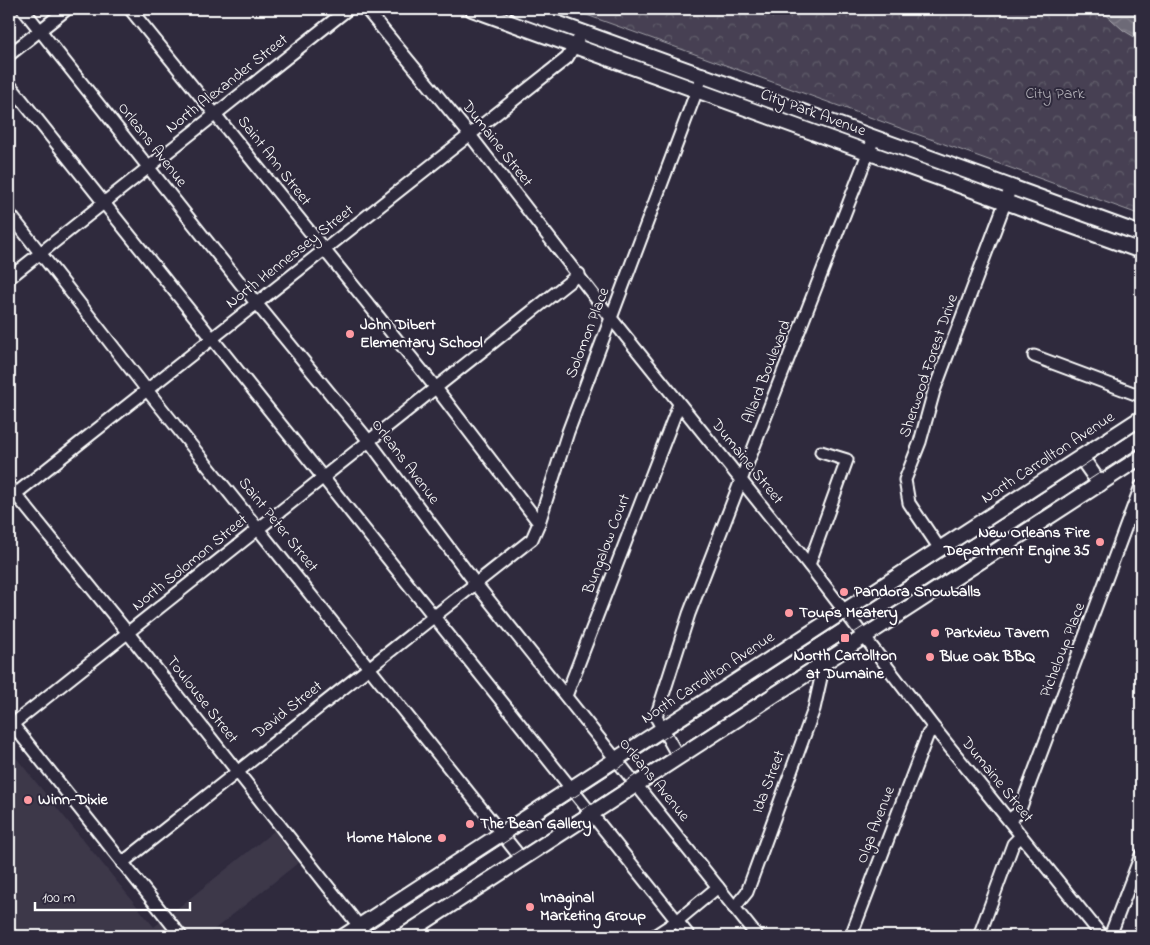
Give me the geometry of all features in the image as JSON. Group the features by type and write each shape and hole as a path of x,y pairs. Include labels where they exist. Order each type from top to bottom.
{"main road":[{"name":"City Park Avenue","path":"472,9 1141,251"},
{"name":"City Park Avenue","path":"518,9 703,74 1141,234"},
{"name":"North Carrollton Avenue","path":"344,936 362,931 615,758 845,612 1141,418"},
{"path":"1081,458 1100,484"},
{"path":"402,936 1100,484 1140,461"}],"street":[{"name":"Orleans Avenue","path":"24,9 256,303 369,441 476,584 757,936"},
{"path":"9,54 67,9"},
{"name":"Saint Ann Street","path":"130,9 216,114 324,252 436,388 539,523"},
{"name":"North Alexander Street","path":"9,278 348,9"},
{"name":"Dumaine Street","path":"366,9 470,135 579,274 611,318 809,565 935,729 1102,936"},
{"name":"North Hennessey Street","path":"11,493 324,252 567,58 575,47 581,31"},
{"name":"Solomon Place","path":"476,584 532,539 539,523 568,432 703,74"},
{"path":"9,84 688,936"},
{"name":"Allard Boulevard","path":"678,756 661,729 656,717 689,614 874,138"},
{"name":"Sherwood Forest Drive","path":"940,549 909,503 905,480 960,321 1011,187"},
{"name":"Saint Peter Street","path":"9,213 147,390 370,666 521,858"},
{"name":"North Solomon Street","path":"10,724 579,274"},
{"path":"1034,356 1141,396"},
{"name":"Bungalow Court","path":"566,696 679,404"},
{"path":"809,565 847,460 821,452"},
{"name":"Picheloup Place","path":"1009,820 1019,812 1141,486"},
{"name":"Toulouse Street","path":"11,493 128,632 362,931"},
{"name":"David Street","path":"122,863 434,615 476,584"},
{"name":"Ida Street","path":"734,908 747,892 814,709 824,664"},
{"path":"10,724 181,936"},
{"name":"Olga Avenue","path":"851,936 928,734 935,729"},
{"path":"979,936 1013,844 1021,836"},
{"path":"1110,936 1141,855"},
{"path":"654,936 677,921 718,887"}],"shaded area":[{"path":"9,749 154,927 274,831 298,863 206,936 9,936"}],"green space":[{"name":"City Park","path":"570,9 1141,9 1141,215"}],"water":[{"path":"1100,9 1141,9 1141,41 1123,30"}],"tram line":[{"path":"361,936 1141,428"},
{"path":"388,936 1141,446"}],"place":[{"name":"John Dibert Elementary School","path":"350,334"},
{"name":"New Orleans Fire Department Engine 35","path":"1100,542"},
{"name":"Pandora Snowballs","path":"844,592"},
{"name":"Toups Meatery","path":"789,613"},
{"name":"Parkview Tavern","path":"935,633"},
{"name":"North Carrollton at Dumaine","path":"845,638"},
{"name":"Blue Oak BBQ","path":"930,657"},
{"name":"Winn-Dixie","path":"28,800"},
{"name":"The Bean Gallery","path":"470,824"},
{"name":"Home Malone","path":"442,838"},
{"name":"Imaginal Marketing Group","path":"530,907"}]}
